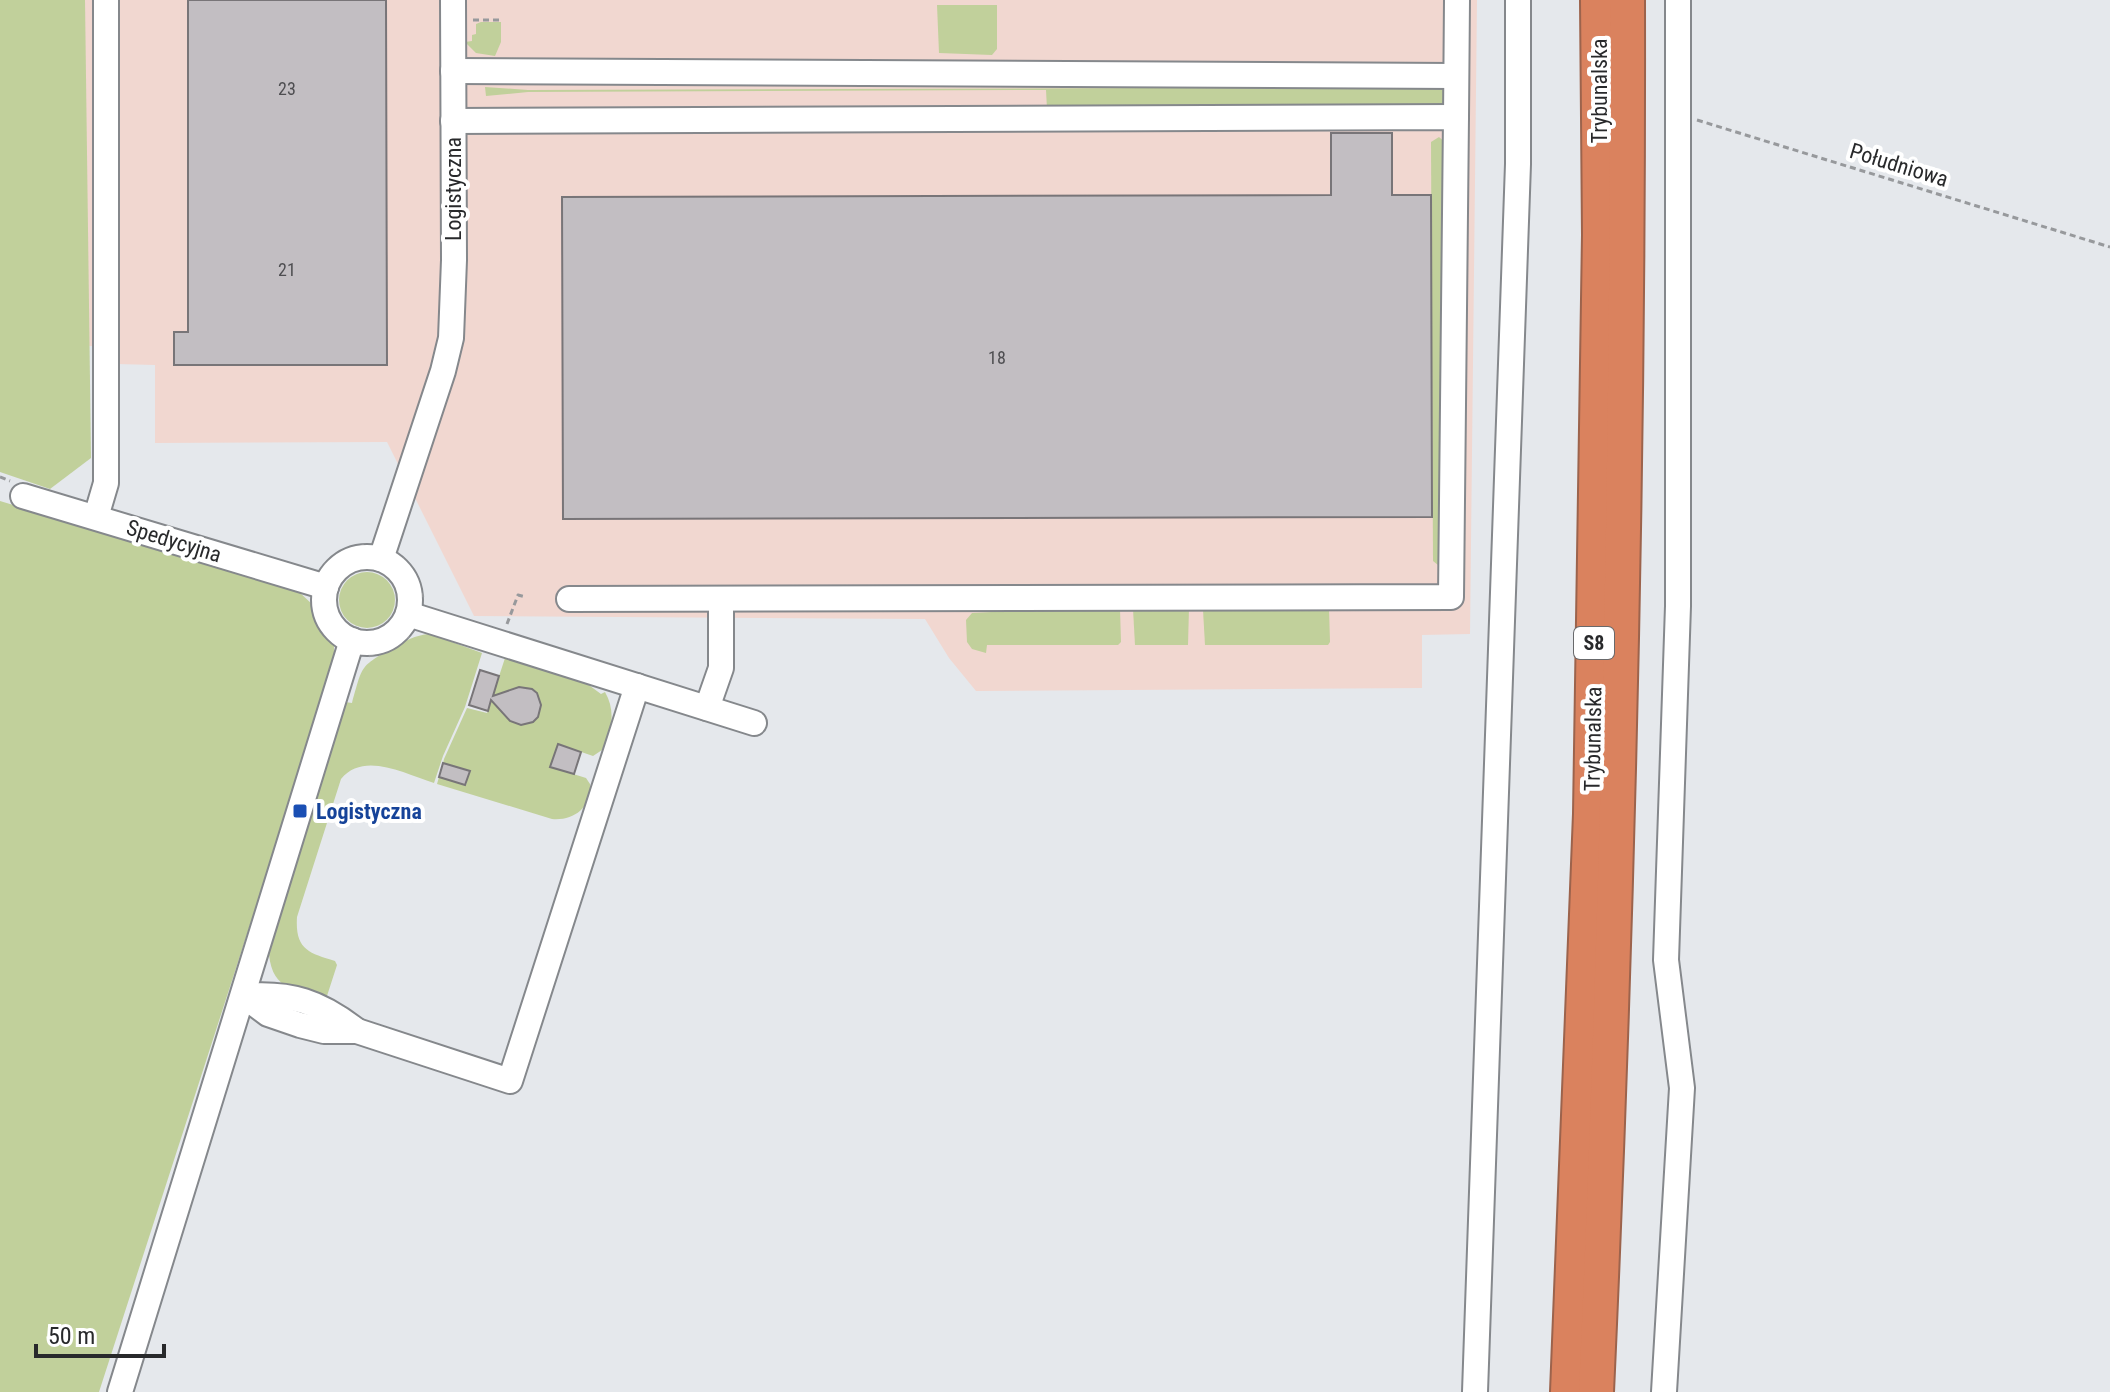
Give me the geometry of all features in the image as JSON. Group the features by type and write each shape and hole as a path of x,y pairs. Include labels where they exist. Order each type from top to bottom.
{"highway":[{"name":"Trybunalska","path":"1568,1392 1591,814 1600,235 1598,0"},
{"name":"Trybunalska","path":"1596,1392 1610,1082 1626,439 1627,0"}],"street":[{"path":"96,517 106,483 106,0"},
{"name":"Logistyczna","path":"383,553 451,338 454,260 453,0"},
{"path":"569,599 1451,597 1457,0"},
{"path":"1475,1392 1517,180 1518,0"},
{"path":"1664,1392 1682,1088 1666,960 1678,606 1678,0"},
{"path":"453,71 1456,76"},
{"path":"453,121 1456,117"},
{"name":"Spedycyjna","path":"23,496 321,578"},
{"path":"383,553 402,575 417,617 386,639 363,643 352,640 332,624 321,578 332,575 354,559 383,553"},
{"path":"707,708 721,668 721,600"},
{"path":"417,617 754,723"},
{"path":"120,1392 352,640"},
{"path":"244,996 268,1014 300,1025 324,1031 357,1031 510,1081 637,686"}],"path":[{"name":"Południowa","path":"1679,114 2110,247"},
{"path":"321,578 383,553 422,596 417,617 363,663"},
{"path":"501,627 508,623 518,595 526,597"}],"shaded area":[{"path":"84,0 1477,0 1470,634 1422,635 1422,688 976,691 949,658 925,619 474,616 387,442 155,443 155,365 116,364 117,346 85,346"}],"green space":[{"path":"0,0 85,0 91,458 50,489 0,472"},
{"path":"937,5 997,5 997,49 992,55 939,53"},
{"path":"501,22 501,42 495,56 476,53 465,42 472,41 476,24"},
{"path":"485,87 528,90 1444,87 1447,106 1047,109 1046,90 528,92 486,96"},
{"path":"1439,137 1447,144 1442,563 1438,565 1433,561 1431,142"},
{"path":"0,501 298,591 313,605 334,645 334,665 99,1392 0,1392"},
{"path":"367,572 386,581 395,600 386,619 367,628 348,619 339,600 348,581"},
{"path":"993,608 1120,609 1121,642 1118,645 987,645 986,653 972,649 967,642 966,620 972,613 992,612"},
{"path":"1189,608 1188,645 1135,645 1133,609"},
{"path":"1329,608 1330,642 1328,645 1205,645 1203,610"},
{"path":"430,634 482,653 465,707 434,783 398,770 373,766 350,771 341,779 297,917 298,936 305,948 335,961 337,965 326,999 296,991 275,976 269,955 345,702 352,703 361,674 368,664 410,639"},
{"path":"505,658 586,683 601,694 605,692 611,706 608,736 602,750 593,756 558,744 551,767 586,778 590,784 585,806 568,818 552,819 437,784 439,777 466,785 469,771 443,763 444,759 467,708 487,713"}],"building":[{"path":"188,0 386,0 387,365 174,365 174,332 188,332"},
{"path":"1331,133 1392,133 1392,195 1431,195 1432,517 563,519 562,197 1331,195"},
{"path":"480,670 499,676 493,696 519,687 537,693 541,705 538,717 521,725 510,721 491,700 488,711 469,705"},
{"path":"558,744 581,752 574,774 550,767"},
{"path":"443,763 470,771 465,785 439,777"}],"place":[{"name":"Logistyczna","path":"300,811"}]}
